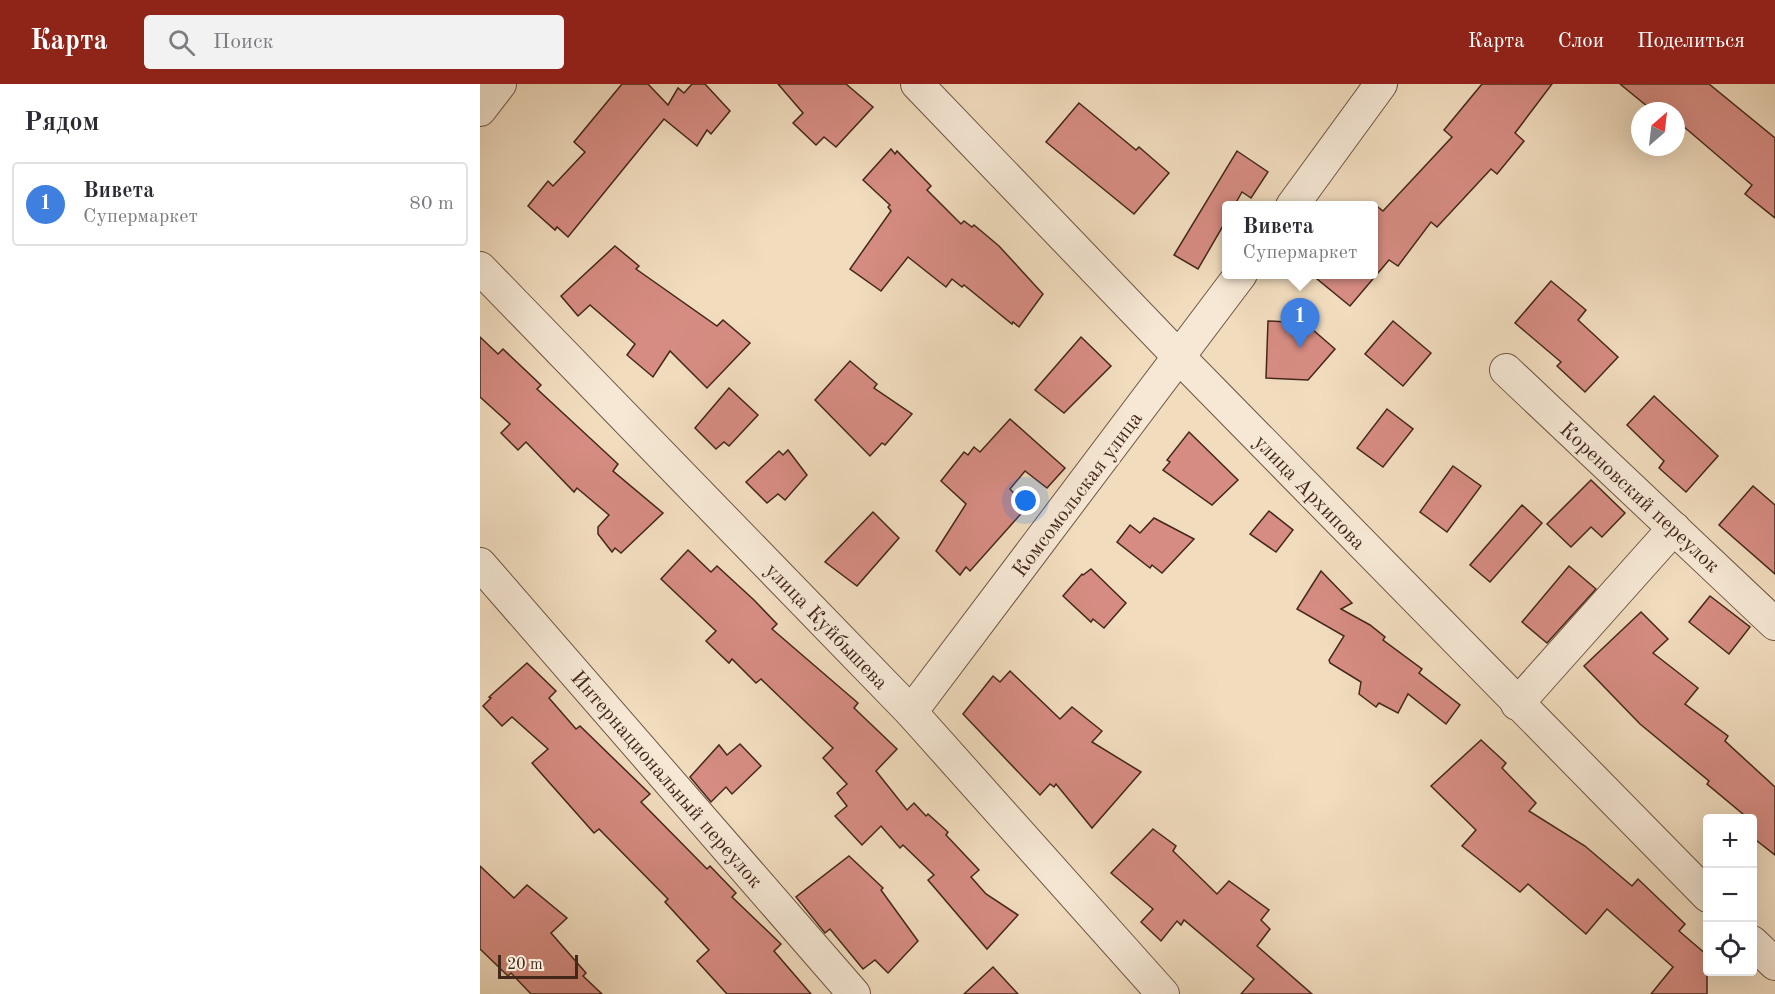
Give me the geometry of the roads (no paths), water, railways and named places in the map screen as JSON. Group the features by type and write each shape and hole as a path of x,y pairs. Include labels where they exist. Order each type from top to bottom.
{"street":[{"path":"480,110 500,84"},
{"name":"улица Архипова","path":"917,84 1180,358 1703,892"},
{"path":"1296,201 1381,84"},
{"name":"улица Куйбышева","path":"480,268 911,712 1163,994"},
{"name":"Комсомольская улица","path":"911,712 1237,279"},
{"name":"Кореновский переулок","path":"1506,370 1775,624"},
{"path":"1517,704 1674,528"},
{"name":"Интернациональный переулок","path":"480,564 854,994"},
{"path":"1757,947 1775,964"}],"place":[{"name":"Вивета","path":"1300,348"}]}
